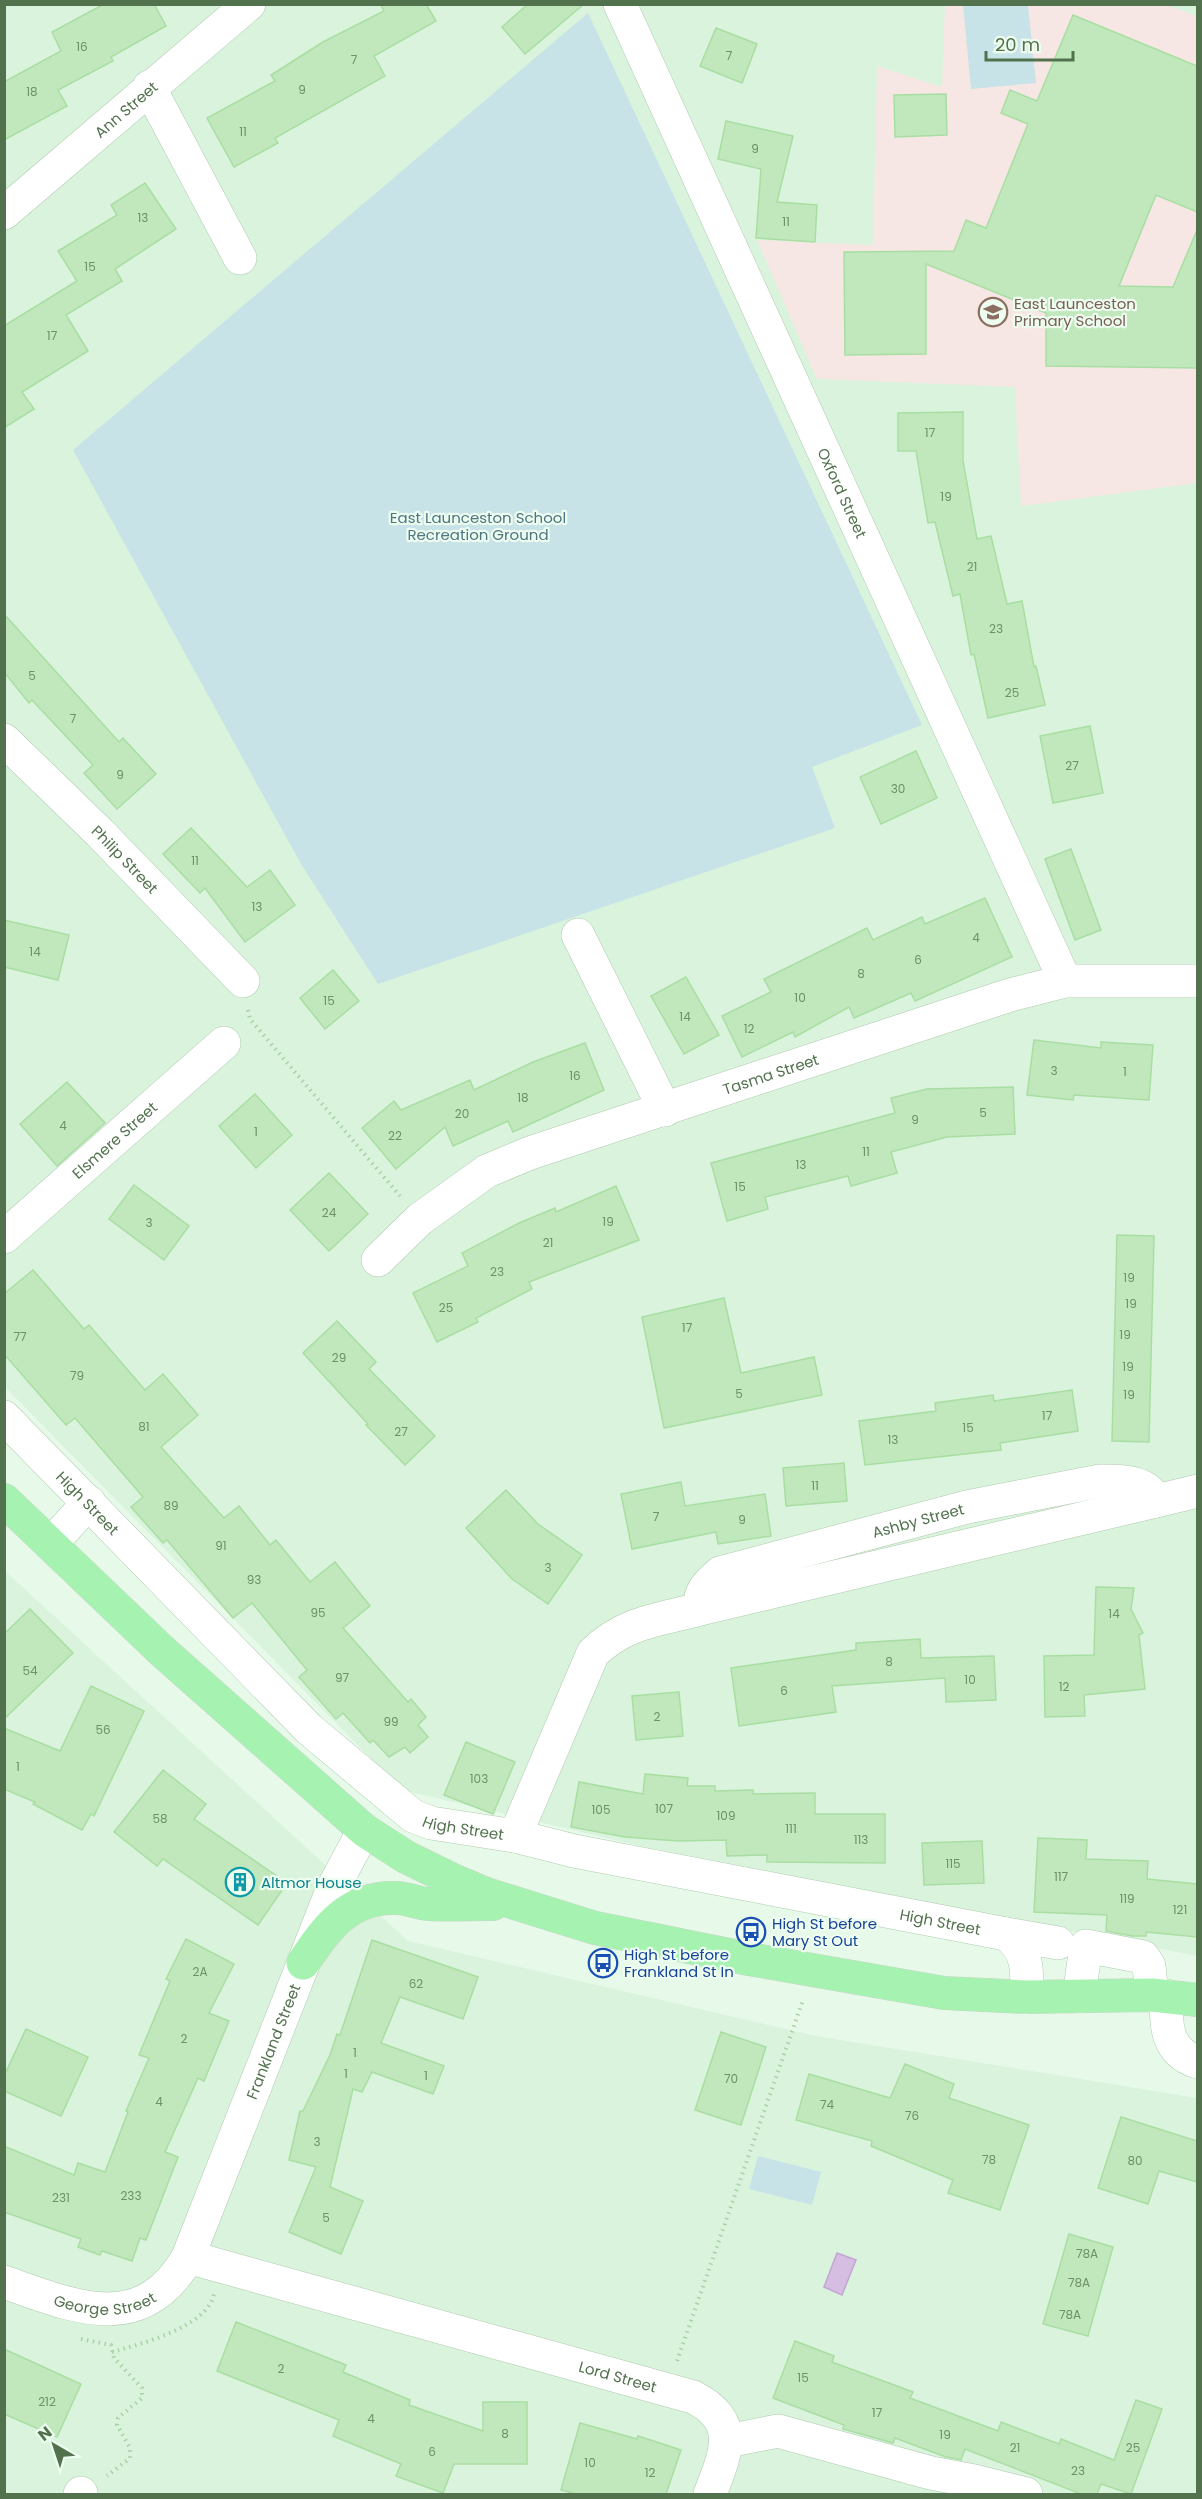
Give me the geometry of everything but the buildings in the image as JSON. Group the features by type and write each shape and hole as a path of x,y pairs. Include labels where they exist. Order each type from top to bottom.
{"main road":[{"path":"4,1500 179,1666 364,1830 406,1857 455,1881 595,1928 749,1959 944,1993 1026,1997 1172,1997"},
{"path":"303,1963 332,1923 354,1906 369,1900 399,1898 426,1904 519,1904"}],"street":[{"name":"Ann Street","path":"4,213 249,4"},
{"name":"Oxford Street","path":"620,4 1065,981"},
{"path":"149,87 240,258"},
{"name":"Philip Street","path":"4,740 100,832 243,981"},
{"path":"578,935 665,1110"},
{"name":"Tasma Street","path":"378,1260 420,1219 488,1171 530,1153 1010,995 1065,981 1197,981"},
{"name":"Elsmere Street","path":"4,1237 224,1042"},
{"name":"High Street","path":"4,1418 89,1502 309,1730 413,1816 430,1823 516,1836 574,1851 1006,1934 1143,1957 1172,1997"},
{"path":"516,1836 593,1653 610,1637 629,1627 1197,1491"},
{"path":"51,1544 89,1502"},
{"name":"Frankland Street","path":"188,2257 333,1888 364,1830"},
{"path":"1006,1934 1016,1941 1024,1955 1028,1976 1026,1997"},
{"path":"1072,1945 1079,1996"},
{"path":"1172,1997 1165,2017 1168,2034 1178,2050 1197,2062"},
{"name":"George Street","path":"4,2282 47,2297 94,2307 133,2307 168,2287 188,2257"},
{"name":"Lord Street","path":"188,2257 666,2390 710,2406 724,2427 727,2440"},
{"path":"710,2494 723,2461 727,2440 778,2431 931,2473 1026,2494"}],"path":[{"path":"243,981 250,1019 420,1219"},
{"path":"666,2390 803,1999"},
{"path":"80,2494 130,2458 131,2453 117,2425 118,2418 142,2398 142,2388 114,2358 112,2352 161,2339 191,2321 212,2303 215,2290"}],"shaded area":[{"path":"4,5 1197,5 1197,1956 641,1846 402,1790 5,1387"},
{"name":"East Launceston Primary School","path":"945,5 1166,5 1197,16 1197,483 1021,506 1015,387 817,379 757,240 873,245 877,66 942,87"},
{"path":"4,1570 408,1941 816,2036 1197,2098 1197,2494 5,2494"},
{"path":"837,2253 856,2260 842,2295 824,2287"}],"green space":[{"path":"963,5 1028,5 1036,83 971,89"},
{"name":"East Launceston School Recreation Ground","path":"588,13 922,725 812,767 835,828 378,984 301,864 73,450"},
{"path":"758,2156 821,2172 812,2205 749,2189"}],"place":[{"name":"East Launceston Primary School","path":"993,312"},
{"name":"Altmor House","path":"240,1882"},
{"name":"High St before Mary St Out","path":"751,1932"},
{"name":"High St before Frankland St In","path":"603,1963"}]}
